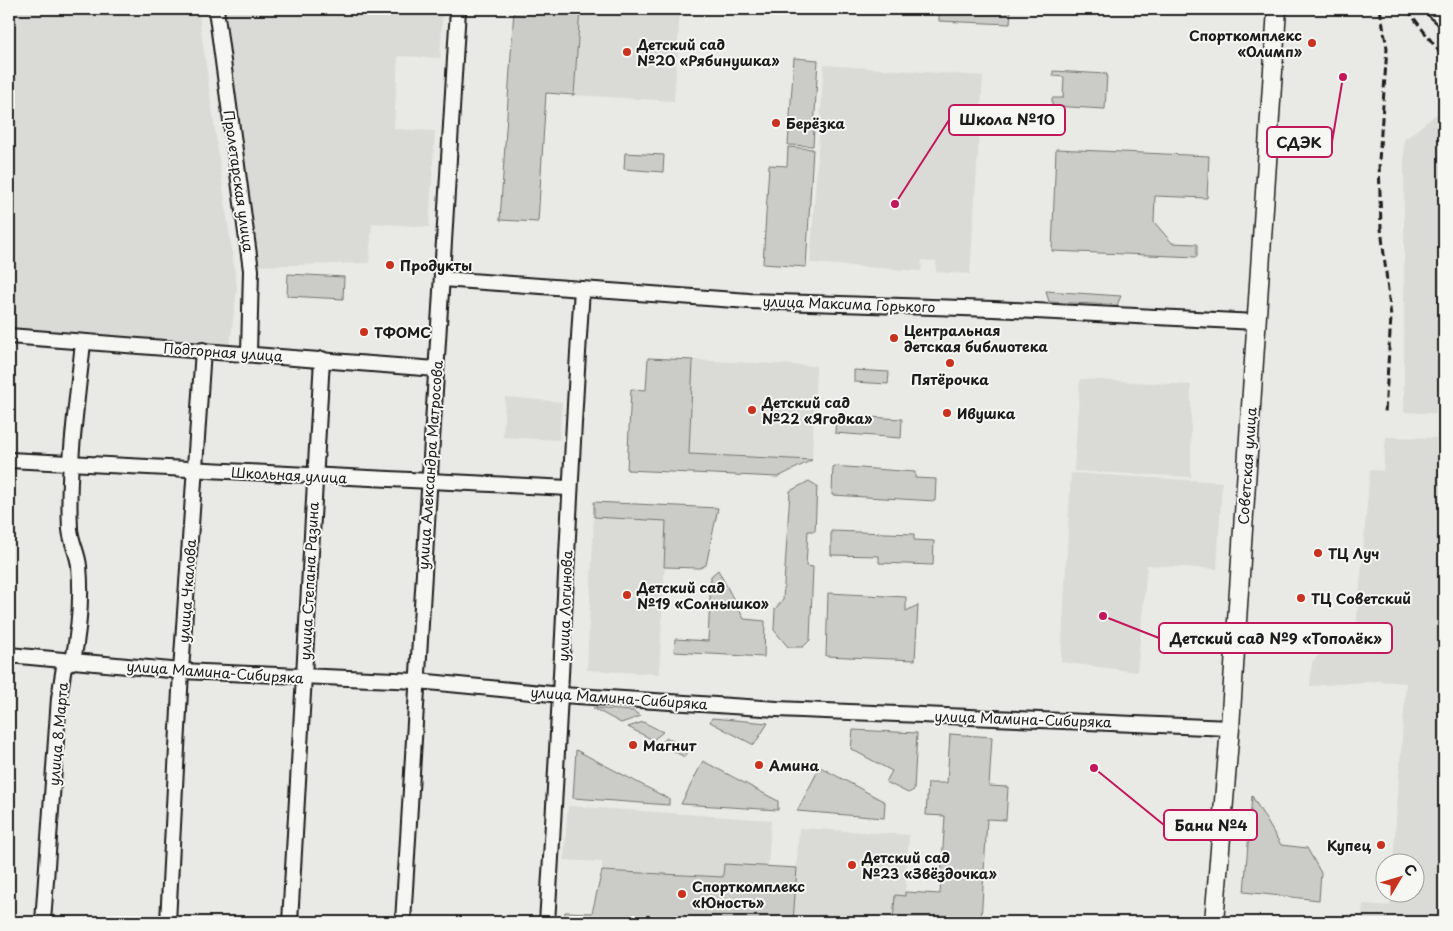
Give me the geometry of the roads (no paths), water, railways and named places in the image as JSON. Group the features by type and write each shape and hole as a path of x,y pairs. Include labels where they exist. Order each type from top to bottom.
{"main road":[{"name":"Советская улица","path":"1214,922 1230,728 1277,9"}],"street":[{"name":"Пролетарская улица","path":"216,9 251,270 249,353"},
{"name":"улица Александра Матросова","path":"403,922 428,481 458,9"},
{"path":"1433,9 1444,19"},
{"name":"улица Максима Горького","path":"442,280 749,301 993,309 1256,322"},
{"name":"улица Логинова","path":"547,922 562,695 569,488 582,289"},
{"name":"Подгорная улица","path":"9,336 249,353 436,369"},
{"name":"улица 8 Марта","path":"44,922 59,698 64,667 73,661 80,600 79,564 70,530 72,463 82,342"},
{"name":"улица Чкалова","path":"168,922 181,671 203,350"},
{"name":"улица Степана Разина","path":"290,922 322,359"},
{"name":"Школьная улица","path":"9,460 314,477 569,488"},
{"name":"улица Мамина-Сибиряка","path":"9,655 181,671 303,678 418,681 562,695 777,708 1230,728"}],"railway":[{"path":"1380,9 1387,48 1379,161 1381,228 1391,317 1385,413"},
{"path":"1407,9 1444,58"}],"place":[{"name":"Спорткомплекс «Олимп»","path":"1312,43"},
{"name":"Детский сад №20 «Рябинушка»","path":"627,52"},
{"name":"СДЭК","path":"1343,77"},
{"name":"Берёзка","path":"776,123"},
{"name":"Школа №10","path":"895,204"},
{"name":"Продукты","path":"390,265"},
{"name":"ТФОМС","path":"364,332"},
{"name":"Центральная детская библиотека","path":"894,338"},
{"name":"Пятёрочка","path":"950,363"},
{"name":"Детский сад №22 «Ягодка»","path":"752,410"},
{"name":"Ивушка","path":"947,413"},
{"name":"ТЦ Луч","path":"1318,553"},
{"name":"Детский сад №19 «Солнышко»","path":"627,595"},
{"name":"ТЦ Советский","path":"1301,598"},
{"name":"Детский сад №9 «Тополёк»","path":"1103,616"},
{"name":"Магнит","path":"633,745"},
{"name":"Амина","path":"759,765"},
{"name":"Бани №4","path":"1094,768"},
{"name":"Купец","path":"1381,845"},
{"name":"Детский сад №23 «Звёздочка»","path":"852,865"},
{"name":"Спорткомплекс «Юность»","path":"682,894"}]}
